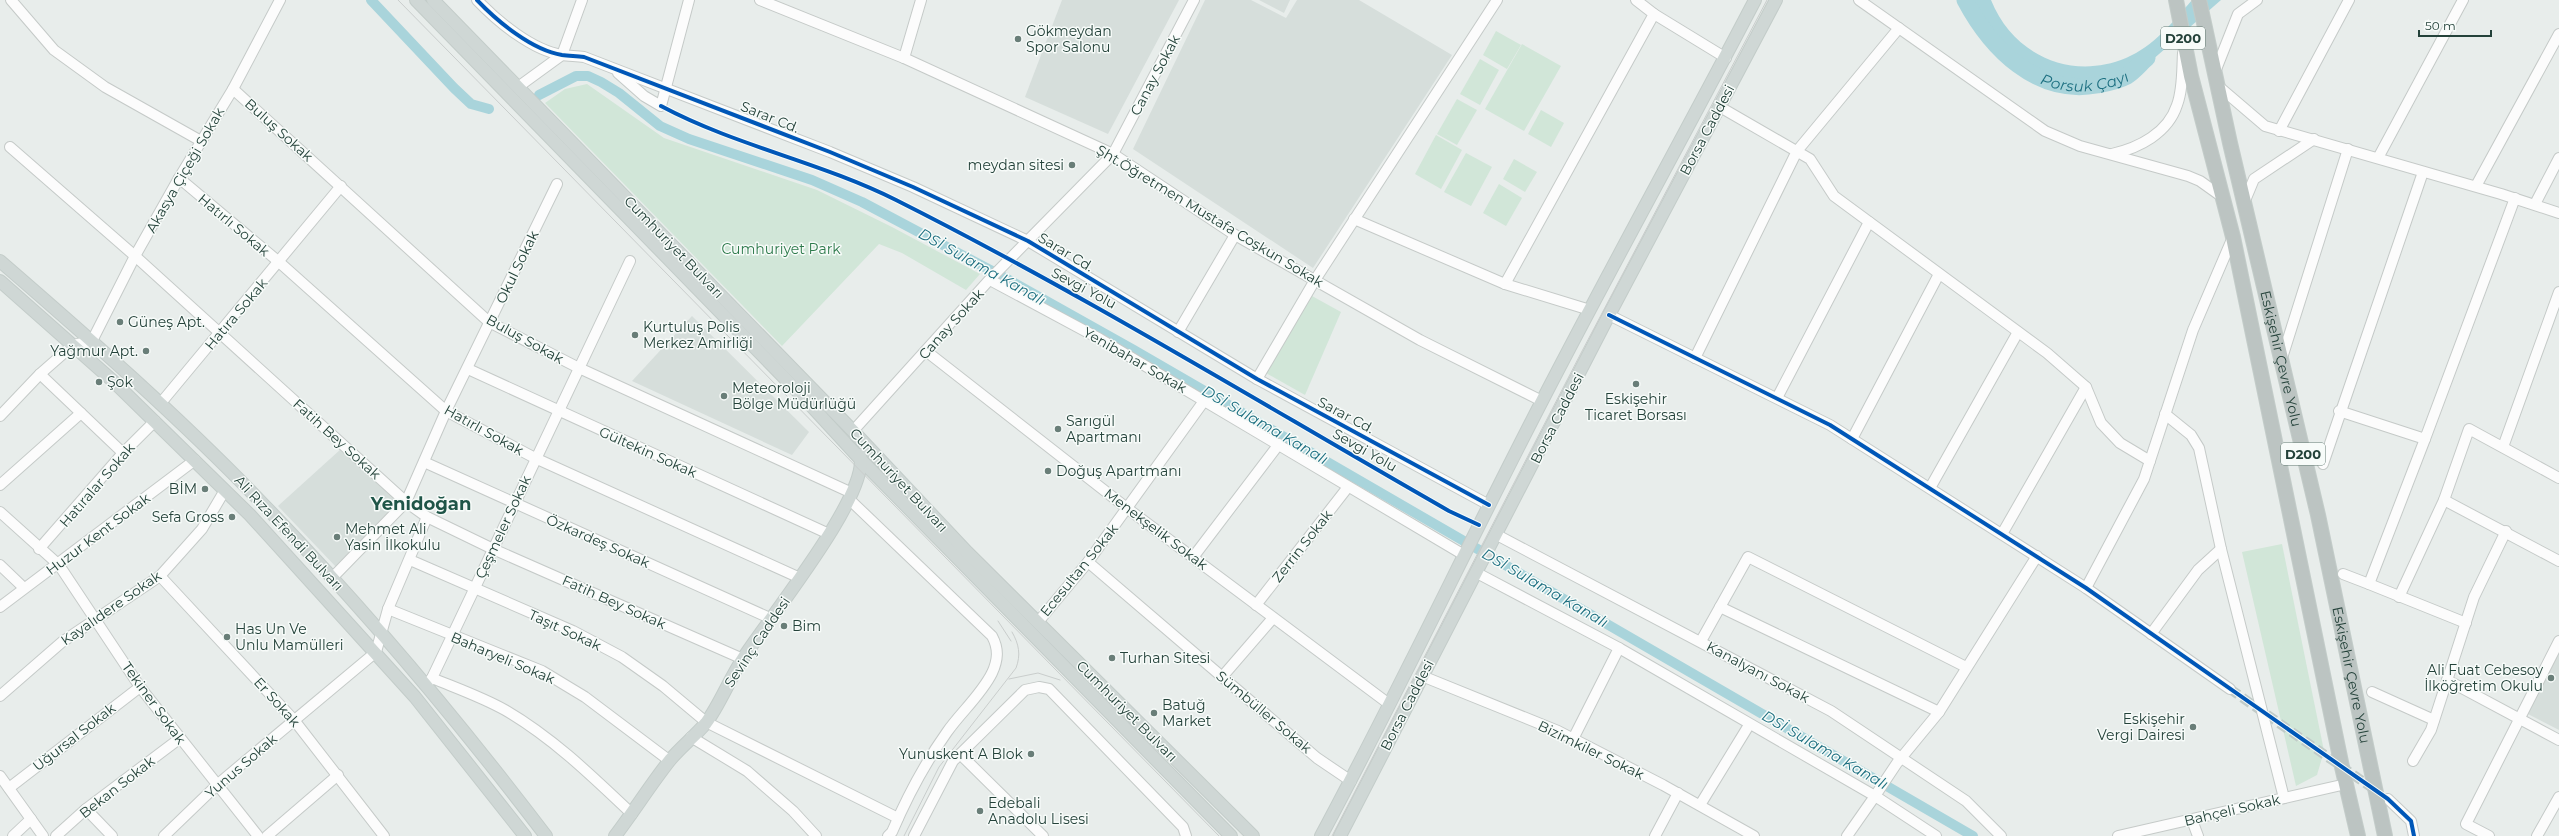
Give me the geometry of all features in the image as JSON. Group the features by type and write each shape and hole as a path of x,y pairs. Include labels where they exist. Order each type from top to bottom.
{"highway":[{"name":"Eskişehir Çevre Yolu","path":"2176,0 2191,76 2221,196 2233,237 2358,836"},
{"name":"Eskişehir Çevre Yolu","path":"2199,0 2244,203 2318,515 2385,836"}],"main road":[{"name":"Cumhuriyet Bulvarı","path":"416,0 805,399 862,461 1231,836"},
{"name":"Cumhuriyet Bulvarı","path":"433,0 853,431 967,552 1253,836"},
{"name":"Borsa Caddesi","path":"1321,836 1351,781 1542,401 1643,207 1726,58 1755,0"},
{"name":"Borsa Caddesi","path":"1340,836 1422,676 1496,537 1609,315 1776,0"},
{"name":"Ali Rıza Efendi Bulvarı","path":"0,261 92,341 160,404 262,503 380,631 430,681 546,836"},
{"name":"Ali Rıza Efendi Bulvarı","path":"0,281 73,345 155,421 225,490 376,652 415,697 525,836"},
{"path":"853,431 862,461"},
{"name":"Sevinç Caddesi","path":"615,836 670,761 706,722 742,659 772,619 829,534 851,496 862,461"}],"street":[{"path":"11,0 54,50 105,87 201,141"},
{"name":"Akasya Çiçeği Sokak","path":"92,341 135,256 179,178 233,89 280,0"},
{"name":"Sarar Cd.","path":"477,0 507,27 531,42 562,55 584,57 666,88 913,187 1028,242 1257,379 1489,505"},
{"path":"518,87 562,55 582,0"},
{"path":"611,68 644,96 661,106 689,0"},
{"name":"Şht.Öğretmen Mustafa Coşkun Sokak","path":"760,0 904,58 1112,154 1235,235 1420,340 1542,401"},
{"path":"904,58 921,0"},
{"name":"Canay Sokak","path":"853,431 1004,265 1112,154 1194,0"},
{"path":"1257,379 1315,280 1497,0"},
{"path":"1859,0 2045,131 2080,146 2108,155 2188,176 2200,181 2221,196"},
{"path":"2257,0 2238,14 2216,79 2264,126 2348,148 2424,172 2476,186 2535,204 2559,214"},
{"path":"2279,131 2349,0"},
{"path":"2378,158 2463,0"},
{"path":"1641,2 1654,14 1726,58"},
{"path":"1505,284 1654,14"},
{"path":"1695,358 1797,151 1899,28"},
{"path":"2476,186 2559,34"},
{"path":"2108,155 2126,151 2148,141 2169,120 2177,105 2184,43"},
{"name":"Buluş Sokak","path":"233,89 489,322 579,368 851,496 992,636 997,646 997,658 991,674 947,731 928,761 892,832 888,836"},
{"path":"1720,107 1810,159 1834,196 2047,353 2086,387 2101,423 2120,443 2150,461"},
{"path":"2244,203 2254,179 2314,140"},
{"name":"Fatih Bey Sokak","path":"10,147 221,333 406,502 427,517 493,549 742,659"},
{"path":"2281,360 2348,148"},
{"path":"2535,204 2559,158"},
{"path":"2323,464 2339,411 2424,172"},
{"name":"Hatırlı Sokak","path":"179,178 279,262 446,411 535,458 800,578"},
{"name":"Okul Sokak","path":"406,502 446,411 468,369 489,322 557,184"},
{"name":"Hatıra Sokak","path":"160,404 221,333 341,186"},
{"path":"2369,584 2515,198"},
{"path":"1354,219 1505,284 1590,310"},
{"path":"1777,398 1869,222"},
{"path":"1178,332 1235,235"},
{"path":"2086,588 2144,478 2193,330 2233,237"},
{"name":"Çeşmeler Sokak","path":"430,681 630,261"},
{"path":"1852,439 1939,274"},
{"name":"Yenibahar Sokak","path":"991,279 1100,339 1279,444 1348,487 1465,553"},
{"path":"2503,447 2559,292"},
{"path":"1609,315 1777,398 1852,439 2086,588 2230,689"},
{"path":"1930,488 2018,332"},
{"path":"0,416 40,374 73,345 92,341"},
{"name":"Menekşelik Sokak","path":"926,351 1128,509 1194,556 1273,618 1389,704"},
{"name":"Gültekin Sokak","path":"468,369 829,534"},
{"path":"40,374 123,453"},
{"path":"2002,534 2086,387"},
{"name":"Ecesultan Sokak","path":"1038,622 1088,562 1128,509 1204,401"},
{"path":"2339,411 2425,439"},
{"path":"0,485 80,413"},
{"path":"2165,414 2191,435 2199,448 2221,549 2284,798"},
{"name":"Hatıralar Sokak","path":"39,549 123,453 155,421"},
{"path":"2399,597 2444,500 2469,429 2559,478"},
{"path":"1194,556 1279,444"},
{"name":"Huzur Kent Sokak","path":"0,607 24,588 59,565 195,460"},
{"name":"Özkardeş Sokak","path":"424,462 513,504 772,619"},
{"name":"Zerrin Sokak","path":"1256,605 1348,487"},
{"name":"Kayalıdere Sokak","path":"0,696 62,642 95,618 160,576 202,529 225,490"},
{"path":"2444,500 2506,531 2559,561"},
{"path":"332,578 406,502"},
{"name":"Tekiner Sokak","path":"0,512 39,549 59,565 140,687 179,739 218,784 258,836"},
{"path":"376,652 380,631 388,609 427,517"},
{"path":"2413,762 2434,720 2474,597 2506,531"},
{"name":"Kanalyanı Sokak","path":"1496,537 1701,641 1831,711 1900,760 1966,801 2001,836"},
{"path":"2151,634 2198,570 2221,549"},
{"path":"1847,836 1900,760 1938,712 2037,556"},
{"path":"1701,641 1748,557 1966,667"},
{"name":"Taşıt Sokak","path":"410,560 473,590 573,631 622,658 664,686 706,722 898,818"},
{"name":"Sümbüller Sokak","path":"1088,562 1317,758 1351,781"},
{"path":"0,565 24,588"},
{"path":"1477,573 1619,648 1750,725 1877,793 1936,836"},
{"path":"2343,574 2466,623"},
{"name":"Er Sokak","path":"160,576 294,720 384,836"},
{"path":"1720,607 1938,712"},
{"name":"Baharyeli Sokak","path":"388,609 542,671 585,697 670,761"},
{"path":"1222,677 1273,618"},
{"path":"2489,836 2466,824 2559,641"},
{"path":"1573,739 1619,648"},
{"name":"Yunus Sokak","path":"164,836 218,784 376,652"},
{"name":"Bizimkiler Sokak","path":"1422,676 1573,739 1678,793 1753,836"},
{"path":"2447,680 2559,740"},
{"path":"430,681 504,709 541,733 579,764 632,814"},
{"name":"Uğursal Sokak","path":"9,788 140,687"},
{"path":"914,836 953,761 1025,690 1039,687 1049,689 1183,827 1186,836"},
{"path":"2372,692 2434,720"},
{"path":"1700,806 1750,725"},
{"path":"691,737 747,771 793,811 816,836"},
{"name":"Bekan Sokak","path":"56,836 86,809 179,739"},
{"path":"960,754 1043,836"},
{"path":"267,836 338,775"},
{"path":"0,776 43,836"},
{"name":"Bahçeli Sokak","path":"2118,836 2346,784"},
{"path":"1655,836 1678,793"},
{"path":"2537,836 2559,797"},
{"path":"2388,799 2411,821 2414,836"},
{"path":"86,809 112,836"},
{"path":"13,836 31,820"},
{"path":"2192,820 2198,836"}],"shaded area":[{"path":"1062,0 1179,0 1108,134 1025,97"},
{"path":"1205,0 1251,0 1286,18 1297,0 1359,0 1452,55 1313,268 1133,149"},
{"path":"1259,0 1290,0 1284,13"},
{"path":"692,316 809,432 792,455 632,381"},
{"name":"Mehmet Ali Yasin İlkokulu","path":"341,449 401,504 337,568 278,506"},
{"name":"Ali Fuat Cebesoy İlköğretim Okulu","path":"2559,644 2559,730 2526,713"}],"green space":[{"path":"1496,31 1521,45 1507,69 1483,55"},
{"path":"1522,44 1561,66 1524,131 1485,109"},
{"path":"1480,59 1499,70 1480,105 1460,94"},
{"name":"Cumhuriyet Park","path":"587,84 664,138 817,190 892,227 980,274 966,290 902,253 879,244 782,346 545,103 565,89"},
{"path":"1457,99 1477,110 1457,145 1437,134"},
{"path":"1541,110 1564,123 1551,147 1528,134"},
{"path":"1436,135 1462,150 1441,189 1415,174"},
{"path":"1466,153 1492,167 1471,206 1444,192"},
{"path":"1514,159 1537,172 1525,192 1503,179"},
{"path":"1499,184 1522,198 1506,226 1483,213"},
{"path":"1312,296 1341,312 1305,395 1266,373"},
{"path":"2282,544 2324,751 2317,775 2296,786 2242,552"}],"water":[{"path":"1970,0 1991,0 2001,19 2014,36 2029,49 2046,58 2065,64 2085,66 2105,64 2126,58 2136,53 2162,33 2192,0 2221,0 2143,68 2111,80 2067,82 2042,79 1982,32"}],"waterway":[{"name":"DSİ Sulama Kanalı","path":"371,0 471,104 489,109"},
{"name":"Porsuk Çayı","path":"1965,0 1988,36 2002,51 2018,65 2036,76 2055,83 2075,87 2112,82 2124,78 2130,74 2147,58"},
{"name":"DSİ Sulama Kanalı","path":"539,95 576,76 588,76 619,93 660,126 689,139 812,180 862,202 1009,280 1134,350 1973,836"}],"tunnel":[{"path":"2230,689 2378,792"}],"tram line":[{"path":"398,0 1219,836"},
{"path":"1332,836 1581,353 1767,0"},
{"path":"998,621 1011,641"},
{"path":"904,836 939,767 1016,668 1018,650 1012,632"},
{"path":"1009,679 1038,673 1060,680"}],"cycle path":[{"name":"Sevgi Yolu","path":"477,0 505,26 527,41 539,47 562,55 584,57 830,152 913,187 1028,241 1257,379 1489,505"},
{"name":"Sevgi Yolu","path":"661,106 719,132 838,175 896,200 1106,312 1449,511 1479,525"},
{"path":"1609,315 1830,425 2086,588 2388,799 2411,821 2414,836"}],"place":[{"name":"Gökmeydan Spor Salonu","path":"1018,39"},
{"name":"meydan sitesi","path":"1072,165"},
{"name":"Güneş Apt.","path":"120,322"},
{"name":"Kurtuluş Polis Merkez Amirliği","path":"635,335"},
{"name":"Yağmur Apt.","path":"146,351"},
{"name":"Şok","path":"99,382"},
{"name":"Eskişehir Ticaret Borsası","path":"1636,384"},
{"name":"Meteoroloji Bölge Müdürlüğü","path":"724,396"},
{"name":"Sarıgül Apartmanı","path":"1058,429"},
{"name":"Doğuş Apartmanı","path":"1048,471"},
{"name":"BİM","path":"205,489"},
{"name":"Sefa Gross","path":"232,517"},
{"name":"Mehmet Ali Yasin İlkokulu","path":"337,537"},
{"name":"Bim","path":"784,626"},
{"name":"Has Un Ve Unlu Mamülleri","path":"227,637"},
{"name":"Turhan Sitesi","path":"1112,658"},
{"name":"Ali Fuat Cebesoy İlköğretim Okulu","path":"2551,678"},
{"name":"Batuğ Market","path":"1154,713"},
{"name":"Eskişehir Vergi Dairesi","path":"2193,727"},
{"name":"Yunuskent A Blok","path":"1031,754"},
{"name":"Edebali Anadolu Lisesi","path":"980,811"}],"district":[{"name":"Yenidoğan","path":"421,504"}]}
